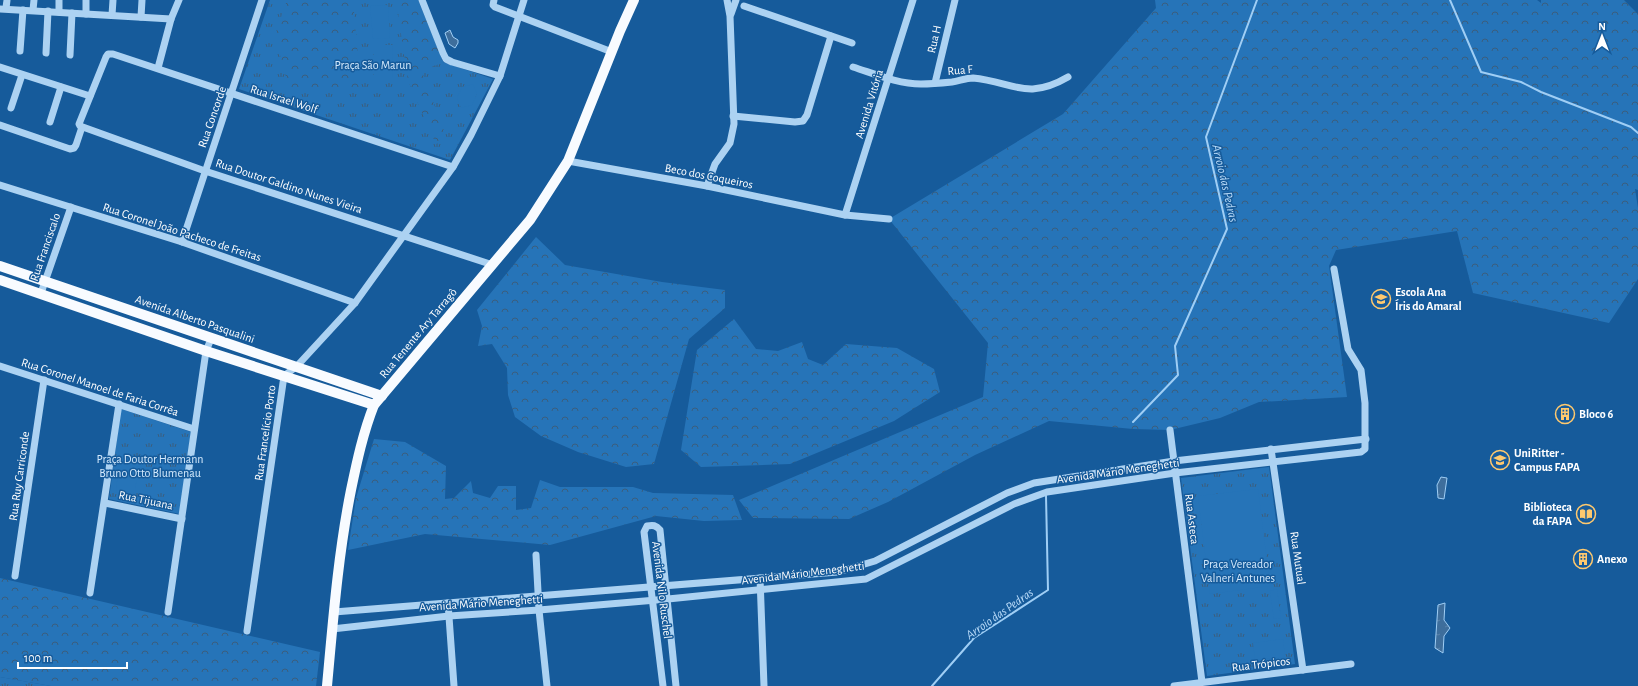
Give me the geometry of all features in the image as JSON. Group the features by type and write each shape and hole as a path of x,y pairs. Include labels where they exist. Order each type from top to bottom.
{"main road":[{"name":"Rua Tenente Ary Tarragô","path":"620,31 626,0"},
{"name":"Rua Tenente Ary Tarragô","path":"327,686 332,628 347,511 359,453 374,405 530,220 568,161 634,0"},
{"name":"Avenida Alberto Pasqualini","path":"0,266 382,396"},
{"path":"0,280 206,351 374,405"}],"street":[{"path":"7,0 3,9 171,19"},
{"path":"33,10 34,0"},
{"path":"59,0 59,12"},
{"path":"86,0 86,14"},
{"path":"112,15 113,0"},
{"path":"141,17 142,0"},
{"path":"158,68 171,19 179,0"},
{"name":"Rua Concorde","path":"182,242 204,171 232,93 262,0"},
{"path":"422,0 446,59 500,76"},
{"path":"494,0 495,7 612,52"},
{"name":"Rua Francelício Porto","path":"247,631 284,376 297,366 355,303 453,167 471,135 500,76 524,0"},
{"path":"707,186 715,164 730,144 734,124 730,16 728,0"},
{"path":"730,16 736,0"},
{"name":"Avenida Vitória","path":"845,215 913,0"},
{"name":"Rua H","path":"935,83 955,0"},
{"path":"744,6 852,43"},
{"path":"20,50 23,10"},
{"path":"46,53 48,11"},
{"path":"70,55 72,13"},
{"path":"734,116 795,122 803,121 807,115 831,36"},
{"name":"Rua Israel Wolf","path":"90,96 106,57 108,54 112,54 453,167"},
{"name":"Rua F","path":"853,67 888,78 916,84 954,82 972,78 1019,89 1051,87 1068,77"},
{"path":"0,68 90,96 74,148 70,149 0,124"},
{"path":"11,108 22,75"},
{"path":"50,122 61,87"},
{"name":"Rua Doutor Galdino Nunes Vieira","path":"80,126 204,171 405,235 493,265"},
{"name":"Beco dos Coqueiros","path":"568,161 707,186 845,215 889,219"},
{"name":"Rua Coronel João Pacheco de Freitas","path":"0,185 182,242 355,303"},
{"name":"Rua Franciscalo","path":"41,293 71,207"},
{"path":"1334,269 1348,349 1361,370 1365,403 1366,439"},
{"path":"168,612 206,351 211,339"},
{"name":"Rua Coronel Manoel de Faria Corrêa","path":"0,366 194,429"},
{"name":"Rua Ruy Carriconde","path":"15,576 44,380"},
{"path":"90,593 105,503 118,404"},
{"name":"Rua Asteca","path":"1170,430 1202,682"},
{"name":"Avenida Mário Meneghetti","path":"332,628 449,616 668,599 866,579 1014,504 1047,492 1175,473 1361,452 1366,449 1366,439 1174,461 1034,484 1007,493 875,561 838,572 334,612"},
{"name":"Rua Mutual","path":"1271,449 1303,670"},
{"path":"1034,484 1038,495"},
{"name":"Rua Tijuana","path":"105,503 182,519"},
{"path":"947,524 952,535"},
{"name":"Avenida Nilo Ruschel","path":"663,686 644,532 647,526 653,525 658,527 660,530 667,586 676,686"},
{"path":"536,554 539,610 547,686"},
{"path":"863,565 866,579"},
{"path":"760,578 764,686"},
{"path":"448,603 454,686"},
{"name":"Rua Trópicos","path":"1174,686 1351,664"}],"green space":[{"name":"Praça São Marun","path":"270,0 418,0 443,62 493,79 450,160 239,89"},
{"path":"287,0 353,0 361,91 289,90 275,35"},
{"path":"396,0 418,0 443,62 422,72 447,139 436,144 408,81"},
{"path":"1155,0 1537,0 1541,3 1541,0 1624,0 1638,14 1638,190 1635,189 1638,208 1638,279 1609,323 1473,293 1457,231 1336,250 1329,266 1347,397 1259,402 1220,418 1170,430 1133,429 1049,421 975,455 888,502 849,519 753,518 739,500 983,397 988,343 889,219 1063,114 1156,8"},
{"path":"388,5 390,38 373,39 370,6"},
{"path":"374,45 393,45 392,79 374,79"},
{"path":"473,84 477,94 472,105 461,108 457,98 462,87"},
{"path":"536,237 565,265 662,282 725,290 725,308 689,339 654,464 626,467 578,452 541,436 515,417 508,395 507,368 492,344 478,346 482,326 477,310"},
{"path":"734,319 756,349 778,351 802,342 808,359 823,365 846,344 897,348 934,369 940,392 894,421 790,464 701,467 681,450 697,350"},
{"name":"Praça Doutor Hermann Bruno Otto Blumenau","path":"121,409 191,432 180,514 109,499"},
{"path":"374,439 405,442 446,466 445,499 454,498 471,481 473,493 490,498 498,486 516,486 516,510 531,508 540,480 560,487 633,487 653,493 733,495 742,520 704,521 656,516 550,545 425,534 348,550 356,498"},
{"path":"119,460 138,462 135,494 116,492"},
{"name":"Praça Vereador Valneri Antunes","path":"1269,467 1295,664 1207,676 1181,478"},
{"path":"1258,489 1270,586 1210,594 1198,496"},
{"path":"0,578 320,652 316,686 51,686 0,677"},
{"path":"1277,589 1281,618 1274,619 1270,591"},
{"path":"1283,639 1285,657 1255,660 1253,643"},
{"path":"0,677 51,686 0,686"}],"water":[{"path":"450,30 453,37 458,40 455,48 449,44 445,33"},
{"path":"1441,477 1447,478 1444,499 1438,498 1437,485"},
{"path":"1445,603 1444,620 1450,628 1444,636 1443,653 1435,648 1438,605"}],"waterway":[{"name":"Arroio das Pedras","path":"1133,422 1178,375 1175,346 1227,229 1206,137 1257,0"},
{"path":"1450,0 1481,72 1521,82 1541,92 1631,127 1638,133"},
{"name":"Arroio das Pedras","path":"932,686 974,638 1048,590 1046,496"}],"place":[{"name":"Escola Ana Íris do Amaral","path":"1381,299"},
{"name":"Bloco 6","path":"1565,414"},
{"name":"UniRitter - Campus FAPA","path":"1500,460"},
{"name":"Biblioteca da FAPA","path":"1586,514"},
{"name":"Anexo","path":"1583,559"}]}
